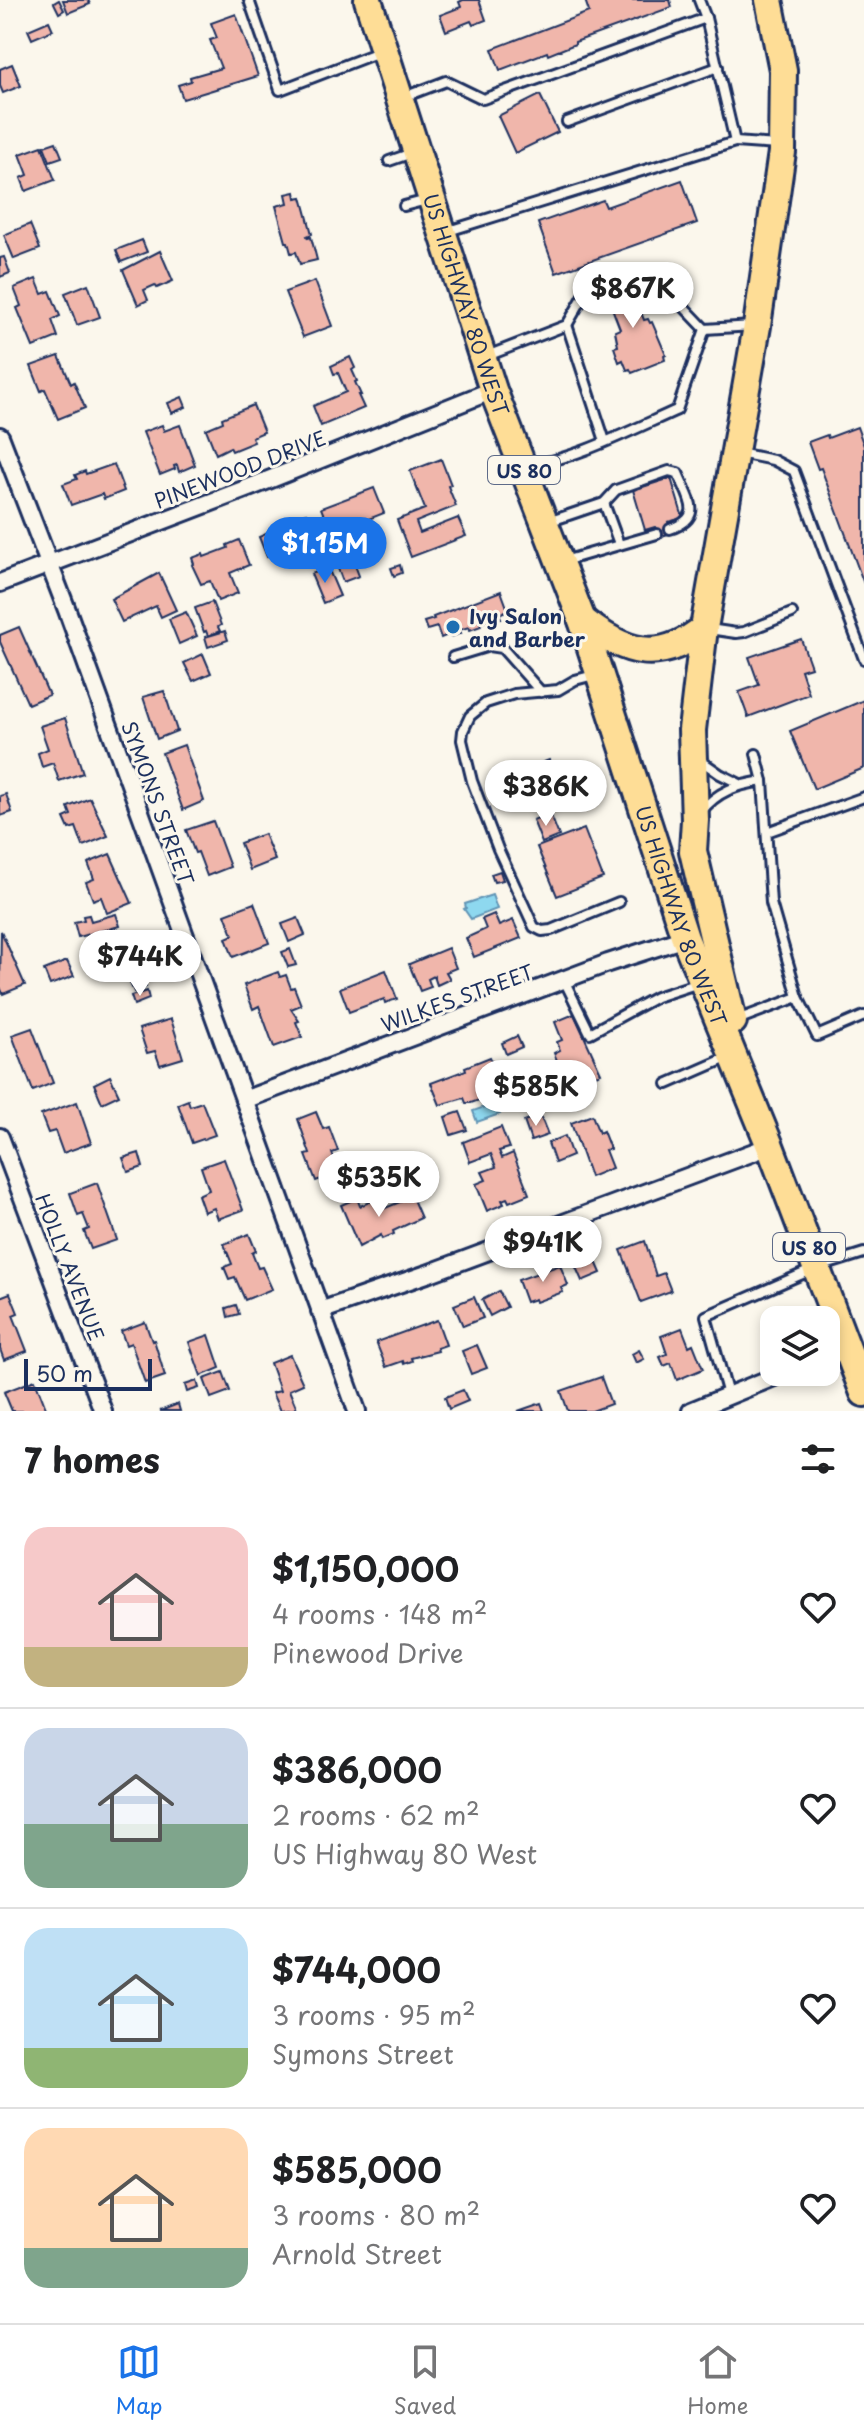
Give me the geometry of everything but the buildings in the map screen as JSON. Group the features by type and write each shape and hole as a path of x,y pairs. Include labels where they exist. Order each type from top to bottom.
{"main road":[{"name":"US HIGHWAY 80 WEST","path":"368,0 493,390 582,620 685,938 703,982 727,1023 752,1103"},
{"name":"US HIGHWAY 80 WEST","path":"769,0 783,70 782,145 757,326 704,628 692,730 693,851 733,1055 864,1393"},
{"path":"582,620 603,637 637,651 672,647 689,641 704,628"}],"street":[{"name":"PINEWOOD DRIVE","path":"0,583 493,390"},
{"name":"SYMONS STREET","path":"0,436 357,1411"},
{"name":"WILKES STREET","path":"244,1100 685,938"},
{"name":"HOLLY AVENUE","path":"0,1137 103,1411"},
{"path":"320,1311 770,1146"},
{"path":"691,1411 760,1382"}],"lane":[{"path":"249,0 280,90 384,51"},
{"path":"699,0 735,142"},
{"path":"399,98 446,81 483,99 706,18"},
{"path":"567,122 718,67"},
{"path":"443,233 735,142 782,145"},
{"path":"389,161 416,152"},
{"path":"404,206 432,199"},
{"path":"483,358 567,325 586,292 632,274 664,286 705,329 757,326"},
{"path":"567,325 605,441"},
{"path":"521,463 541,465 677,410 705,329"},
{"path":"735,452 773,460 794,471 864,659"},
{"path":"545,523 604,503 616,490 669,471 678,473 693,509 691,518 685,524 670,529"},
{"path":"604,503 619,544"},
{"path":"560,562 657,534"},
{"path":"704,628 736,633 792,613"},
{"path":"453,657 489,646 502,648 541,692"},
{"path":"599,674 575,680 558,690 501,697 476,710 466,721 462,740 472,781 498,849 534,927 542,931 551,930 619,902"},
{"path":"692,751 712,769 740,784"},
{"path":"756,754 763,781 771,903 798,997 817,1036 864,1016"},
{"path":"695,820 713,798 740,784 763,781"},
{"path":"767,832 864,797"},
{"path":"564,980 590,1033 656,997 703,982"},
{"path":"727,1023 798,997"},
{"path":"667,1084 733,1055"},
{"path":"728,1395 706,1316 816,1268 864,1253"}],"water":[{"path":"379,531 383,543 360,552 356,540"},
{"path":"492,895 497,909 471,919 464,909 465,904"},
{"path":"496,1103 500,1114 477,1122 473,1111"}],"place":[{"name":"Ivy Salon and Barber","path":"453,627"}]}
